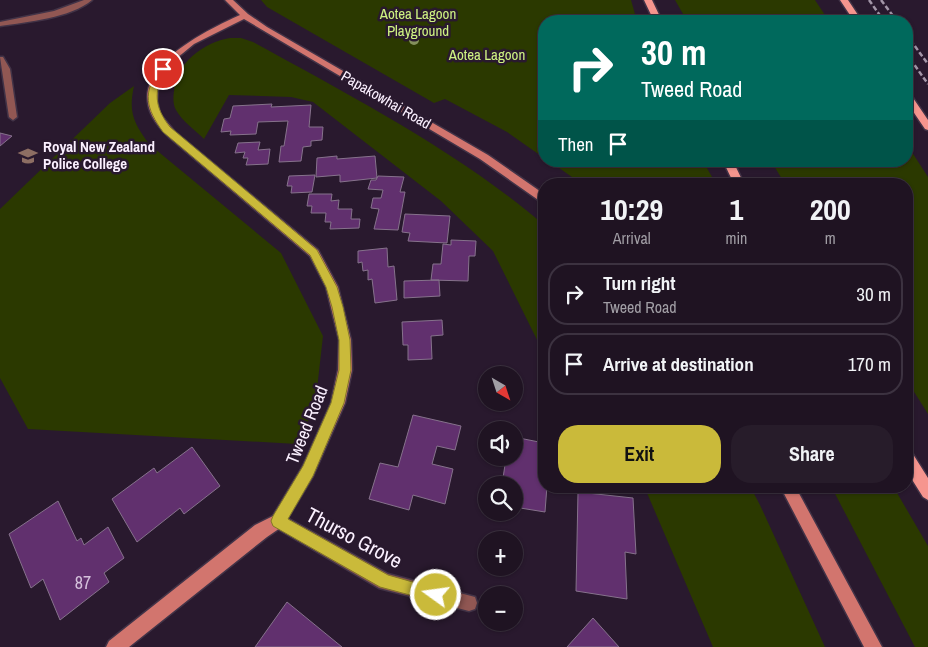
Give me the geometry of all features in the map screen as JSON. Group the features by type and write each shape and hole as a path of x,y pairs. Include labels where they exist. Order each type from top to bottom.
{"main road":[{"path":"648,0 655,15"},
{"path":"844,0 854,15"},
{"path":"913,104 928,127"},
{"path":"913,467 928,492"}],"street":[{"name":"Papakowhai Road","path":"229,0 245,16 300,51 406,110 484,157 538,196"},
{"name":"Tweed Road","path":"115,647 261,531 278,521 308,471 338,403 345,370 345,340 338,307 332,287 314,253 166,130 155,114 152,96 157,78 176,54 206,34 245,16"},
{"path":"791,493 873,647"},
{"name":"Thurso Grove","path":"278,521 385,582 470,603"}],"lane":[{"path":"0,24 44,17 77,7 90,0"},
{"path":"0,59 6,69 13,117"}],"green space":[{"name":"Aotea Lagoon","path":"261,0 631,0 635,15 538,15 538,154 507,132 445,99 434,103 267,7"},
{"path":"675,0 815,0 825,15 684,15"},
{"path":"241,38 253,42 328,83 440,149 511,198 538,220 538,342 493,251 441,201 313,102 291,97 229,95 204,139 185,122 174,106 176,81 180,71 201,49 220,40"},
{"path":"134,86 132,111 139,130 149,144 281,253 323,336 315,407 297,444 28,429 0,378 0,209 110,103"},
{"path":"913,154 928,177 928,414 913,390 913,178 781,178 775,167 913,167"},
{"path":"558,167 706,167 713,178 573,178"},
{"path":"647,493 754,493 825,647 713,647"},
{"path":"835,493 897,493 928,546 928,647 915,647"}],"building":[{"path":"272,104 271,107 311,105 309,127 323,127 322,140 311,141 311,146 303,147 301,161 279,162 288,121 258,122 256,134 230,135 231,131 221,132 224,119 230,118 233,106"},
{"path":"0,133 12,136 0,146"},
{"path":"260,142 258,150 270,149 268,164 246,165 248,158 243,158 245,152 235,153 238,143"},
{"path":"337,156 337,159 375,156 377,178 340,182 340,175 316,177 317,158"},
{"path":"315,175 312,192 291,193 292,186 287,186 289,176"},
{"path":"378,176 404,177 400,192 405,192 398,230 374,229 379,209 371,208 373,198 381,198 383,190 368,189 371,180 376,180"},
{"path":"309,194 332,194 331,201 339,200 338,209 352,209 351,219 360,219 359,228 330,229 331,222 325,222 326,213 311,213 312,206 307,206"},
{"path":"405,214 450,216 447,243 408,241 410,233 402,232"},
{"path":"451,240 476,241 475,256 469,256 468,281 431,280 433,264 441,264 443,244 451,245"},
{"path":"387,248 388,267 394,266 397,300 375,303 372,279 368,280 368,270 363,271 362,262 358,263 358,251"},
{"path":"439,280 440,296 404,298 404,281"},
{"path":"442,320 443,335 431,336 432,359 408,360 408,345 403,345 402,322"},
{"path":"413,415 461,426 455,450 437,446 432,464 453,469 445,504 413,495 409,510 369,499 380,463 398,467"},
{"path":"523,439 538,442 538,493 546,493 545,512 523,508 523,476 503,476 505,466 523,466"},
{"path":"192,447 220,486 184,514 180,508 137,542 112,499 154,468 157,473"},
{"path":"578,493 633,498 636,554 625,552 627,599 576,591"},
{"path":"58,501 77,541 81,538 84,545 108,527 124,558 104,573 109,582 60,620 43,579 31,588 9,534"},
{"path":"287,602 342,647 255,647"},
{"path":"593,618 619,647 567,647"}],"railway":[{"path":"869,0 880,15"},
{"path":"881,0 892,15"},
{"path":"913,44 928,64"},
{"path":"913,63 928,84"}],"place":[{"name":"Royal New Zealand Police College","path":"28,156"}],"route":[{"path":"163,69 157,78 152,96 155,114 166,130 314,253 332,287 338,307 345,340 345,370 338,403 308,471 278,521 385,582 436,595"}],"park label":[{"name":"Aotea Lagoon Playground","path":"418,22"}]}
